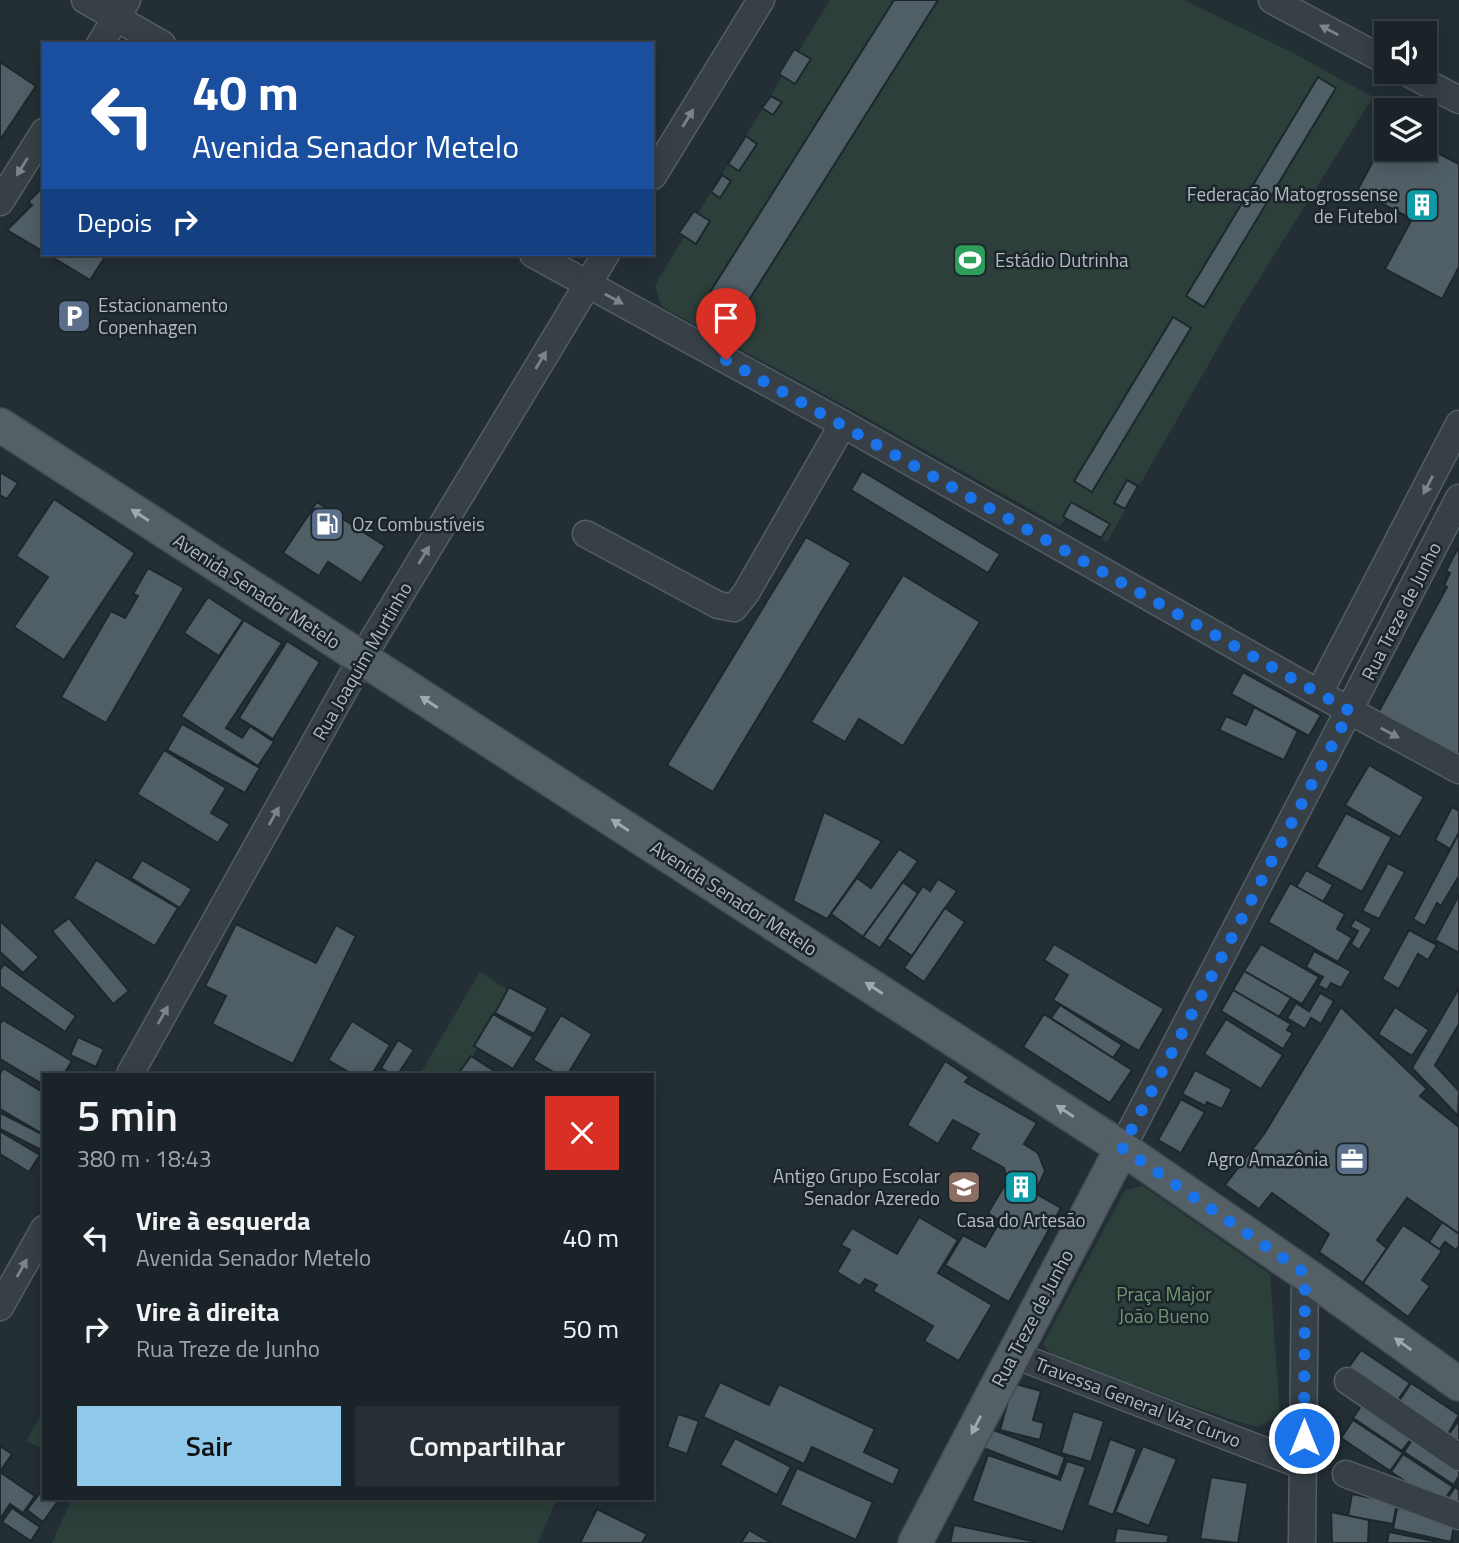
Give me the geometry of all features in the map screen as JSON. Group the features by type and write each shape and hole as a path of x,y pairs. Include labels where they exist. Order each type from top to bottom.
{"main road":[{"name":"Avenida Senador Metelo","path":"0,425 1122,1148 1305,1273 1459,1384"},
{"name":"Rua Treze de Junho","path":"915,1543 1122,1148"}],"street":[{"path":"85,0 122,9 160,42"},
{"path":"654,174 761,0"},
{"path":"1272,0 1374,55"},
{"path":"101,42 122,9"},
{"path":"1429,84 1459,100"},
{"path":"0,202 42,135"},
{"path":"537,256 1459,770"},
{"name":"Rua Joaquim Murtinho","path":"131,1073 362,658 605,256"},
{"path":"586,534 718,605 734,608 746,593 842,424"},
{"name":"Rua Treze de Junho","path":"1319,693 1459,424"},
{"name":"Rua Treze de Junho","path":"1122,1148 1459,498"},
{"path":"0,1307 42,1233"},
{"path":"1302,1543 1305,1273"},
{"name":"Travessa General Vaz Curvo","path":"1012,1354 1304,1466"},
{"path":"1348,1381 1459,1457"},
{"path":"1346,1474 1459,1516"}],"green space":[{"name":"Estádio Dutrinha","path":"830,0 1184,0 1293,53 1373,97 1239,311 1107,542 1065,519 1060,526 661,306 655,285 684,237 679,233 694,211 698,213 782,77 779,74 794,49 799,51"},
{"path":"480,972 509,991 464,1073 421,1073"},
{"name":"Praça Major João Bueno","path":"1143,1186 1270,1274 1280,1416 1258,1427 1229,1419 1053,1357 1043,1344 1125,1190"},
{"path":"42,1413 42,1448 26,1441"},
{"path":"71,1500 556,1500 538,1543 52,1543"}],"building":[{"path":"894,0 938,0 732,327 700,308"},
{"path":"794,49 811,59 795,84 779,74"},
{"path":"0,62 36,86 0,140"},
{"path":"1318,77 1336,88 1204,307 1186,296"},
{"path":"771,96 782,102 773,115 762,108"},
{"path":"746,136 757,144 739,171 728,164"},
{"name":"Federação Matogrossense de Futebol","path":"1437,153 1459,164 1459,267 1442,299 1385,269 1412,219 1357,191 1374,159 1437,161"},
{"path":"722,175 731,181 720,198 711,192"},
{"path":"42,188 42,251 7,230 32,205 28,202"},
{"path":"694,211 710,221 696,244 679,233"},
{"path":"50,256 106,256 90,280"},
{"path":"1173,317 1191,328 1092,492 1074,481"},
{"path":"862,471 1000,554 988,573 851,490"},
{"path":"0,472 18,483 7,499 0,495"},
{"path":"1127,480 1138,486 1125,509 1114,503"},
{"path":"54,499 135,553 64,660 14,627 48,577 16,556"},
{"name":"Oz Combustíveis","path":"317,502 385,546 361,583 328,562 319,576 283,553"},
{"path":"1071,502 1110,524 1101,538 1063,517"},
{"path":"806,537 851,563 713,792 667,765"},
{"path":"1459,546 1459,755 1378,713 1447,587 1444,585 1450,573 1446,571"},
{"path":"148,568 184,588 106,723 61,697 111,611 125,618 138,596 133,594"},
{"path":"903,575 980,622 903,746 859,719 845,742 811,722"},
{"path":"208,597 243,620 219,656 184,633"},
{"path":"244,620 282,643 226,728 242,738 250,726 274,742 258,766 181,716"},
{"path":"287,641 320,662 273,739 239,718"},
{"path":"1243,672 1321,715 1309,736 1231,694"},
{"path":"1254,707 1298,731 1284,760 1219,730 1226,716 1246,725"},
{"path":"182,724 260,768 245,793 167,750"},
{"path":"164,750 226,788 211,813 230,824 218,843 137,794"},
{"path":"1369,765 1424,797 1400,837 1345,805"},
{"path":"1452,807 1459,811 1459,833 1450,849 1435,840"},
{"path":"824,812 882,841 827,919 793,901"},
{"path":"1346,813 1392,837 1362,892 1316,867"},
{"path":"1459,833 1459,876 1441,906 1437,903 1425,926 1413,919"},
{"path":"899,849 918,861 863,937 831,914 857,878 871,888"},
{"path":"96,860 178,908 155,946 73,898"},
{"path":"142,860 192,889 180,908 131,878"},
{"path":"1388,863 1405,872 1379,919 1362,911"},
{"path":"1306,870 1333,885 1323,902 1296,887"},
{"path":"938,879 957,891 912,956 887,939 923,886 930,891"},
{"path":"903,882 918,893 880,948 863,937"},
{"path":"1290,883 1345,914 1337,929 1352,938 1338,962 1268,922"},
{"path":"1459,895 1459,953 1435,940"},
{"path":"945,908 965,922 924,982 904,968"},
{"path":"69,918 129,991 113,1004 52,931"},
{"path":"1355,919 1372,929 1359,950 1351,944 1358,931 1350,927"},
{"path":"0,921 39,957 23,973 0,952"},
{"path":"236,924 316,963 336,925 356,936 293,1064 212,1024 226,996 205,986"},
{"path":"1409,930 1437,945 1428,960 1418,954 1399,989 1382,979"},
{"path":"1054,944 1164,1009 1139,1051 1053,1000 1068,975 1044,960"},
{"path":"1261,944 1319,977 1302,1004 1244,971"},
{"path":"1314,951 1351,971 1341,988 1331,983 1327,990 1318,985 1323,977 1306,967"},
{"path":"4,964 76,1016 65,1032 0,986 0,970"},
{"path":"1244,971 1291,998 1279,1017 1233,990"},
{"path":"509,987 548,1008 534,1034 495,1013"},
{"path":"1459,988 1459,1024 1435,1065 1459,1091 1458,1116 1412,1068"},
{"path":"1233,990 1291,1024 1287,1030 1293,1033 1283,1049 1221,1011"},
{"path":"1320,993 1334,1001 1321,1024 1311,1018 1305,1029 1287,1018 1296,1003 1309,1011"},
{"path":"1060,1005 1122,1045 1113,1058 1051,1018"},
{"name":"Agro Amazônia","path":"1341,1007 1427,1089 1420,1096 1459,1127 1459,1234 1407,1198 1377,1240 1387,1248 1363,1283 1319,1252 1329,1234 1272,1193 1259,1209 1225,1185 1264,1134"},
{"path":"1395,1007 1429,1030 1412,1056 1378,1034"},
{"path":"493,1014 533,1037 513,1069 474,1046"},
{"path":"1044,1014 1132,1070 1110,1103 1023,1047"},
{"path":"561,1015 592,1034 569,1073 555,1073 533,1060"},
{"path":"1226,1019 1283,1055 1261,1089 1204,1054"},
{"path":"3,1020 72,1061 65,1073 42,1073 42,1084 0,1059 0,1024"},
{"path":"352,1021 390,1045 373,1073 350,1073 328,1060"},
{"path":"78,1037 104,1049 96,1067 70,1055"},
{"path":"398,1040 414,1050 399,1073 389,1073 381,1068"},
{"path":"471,1056 497,1073 459,1073"},
{"name":"Casa do Artesão","path":"945,1061 969,1077 965,1082 1037,1123 1024,1144 1038,1153 1045,1171 1035,1193 1061,1208 1009,1302 945,1265 963,1235 985,1247 1000,1221 988,1213 1007,1181 1004,1168 970,1149 979,1134 953,1120 938,1144 907,1125"},
{"path":"3,1068 42,1092 41,1133 0,1109 0,1074"},
{"path":"1195,1070 1232,1089 1222,1109 1207,1102 1205,1106 1182,1094"},
{"path":"1181,1099 1205,1112 1181,1153 1158,1140"},
{"path":"0,1113 42,1134 42,1150 0,1129"},
{"path":"0,1131 40,1155 29,1172 0,1154"},
{"path":"919,1217 958,1240 938,1273 992,1305 959,1361 924,1341 933,1326 873,1291 877,1285 865,1279 860,1286 837,1272 850,1250 841,1245 852,1228 897,1254"},
{"path":"1442,1222 1459,1234 1459,1246 1456,1250 1445,1242 1439,1250 1429,1242"},
{"path":"1403,1225 1442,1251 1422,1280 1430,1286 1408,1317 1363,1283"},
{"path":"1361,1350 1410,1383 1398,1400 1349,1367"},
{"path":"720,1382 769,1405 779,1384 875,1429 864,1452 900,1469 893,1485 812,1447 804,1464 703,1417"},
{"path":"1013,1383 1041,1391 1033,1420 1044,1423 1040,1440 1000,1430"},
{"path":"1411,1383 1459,1415 1448,1434 1399,1401"},
{"path":"1365,1400 1415,1433 1402,1451 1353,1418"},
{"path":"1073,1411 1104,1421 1091,1462 1061,1453"},
{"path":"678,1414 699,1421 687,1454 667,1447"},
{"path":"1353,1420 1403,1453 1390,1471 1341,1438"},
{"path":"1459,1420 1459,1441 1449,1434"},
{"path":"991,1429 1065,1457 1058,1477 983,1448"},
{"path":"1416,1434 1459,1462 1459,1476 1454,1485 1404,1452"},
{"path":"735,1438 791,1467 777,1495 720,1465"},
{"path":"1110,1439 1137,1449 1113,1515 1087,1505"},
{"path":"0,1446 12,1454 1,1470 0,1470"},
{"path":"1143,1446 1177,1459 1149,1526 1115,1512"},
{"path":"1403,1454 1453,1487 1441,1505 1391,1472"},
{"path":"988,1455 1060,1480 1067,1461 1086,1467 1063,1532 972,1501"},
{"path":"797,1468 873,1502 856,1540 780,1505"},
{"path":"0,1472 35,1496 23,1513 10,1504 0,1519"},
{"path":"1211,1477 1248,1483 1238,1543 1200,1539"},
{"path":"1455,1487 1459,1490 1459,1515 1443,1505"},
{"path":"42,1490 42,1500 58,1501 43,1522 27,1510"},
{"path":"1352,1494 1397,1503 1393,1524 1348,1516"},
{"path":"12,1508 40,1527 31,1541 2,1522"},
{"path":"1397,1508 1455,1520 1451,1542 1393,1529"},
{"path":"597,1509 647,1534 642,1543 580,1543"},
{"path":"1331,1512 1369,1520 1368,1543 1332,1543"},
{"path":"954,1525 1037,1542 950,1543"},
{"path":"1117,1528 1169,1535 1167,1543 1114,1543"},
{"path":"749,1530 772,1543 741,1543"},
{"path":"1389,1532 1434,1541 1387,1543"}],"place":[{"name":"Federação Matogrossense de Futebol","path":"1422,205"},
{"name":"Estádio Dutrinha","path":"970,260"},
{"name":"Estacionamento Copenhagen","path":"74,316"},
{"name":"Oz Combustíveis","path":"327,524"},
{"name":"Agro Amazônia","path":"1352,1159"},
{"name":"Antigo Grupo Escolar Senador Azeredo","path":"964,1187"},
{"name":"Casa do Artesão","path":"1021,1187"}],"route":[{"path":"726,360 1350,711 1122,1148 1305,1273 1304,1438"}]}
